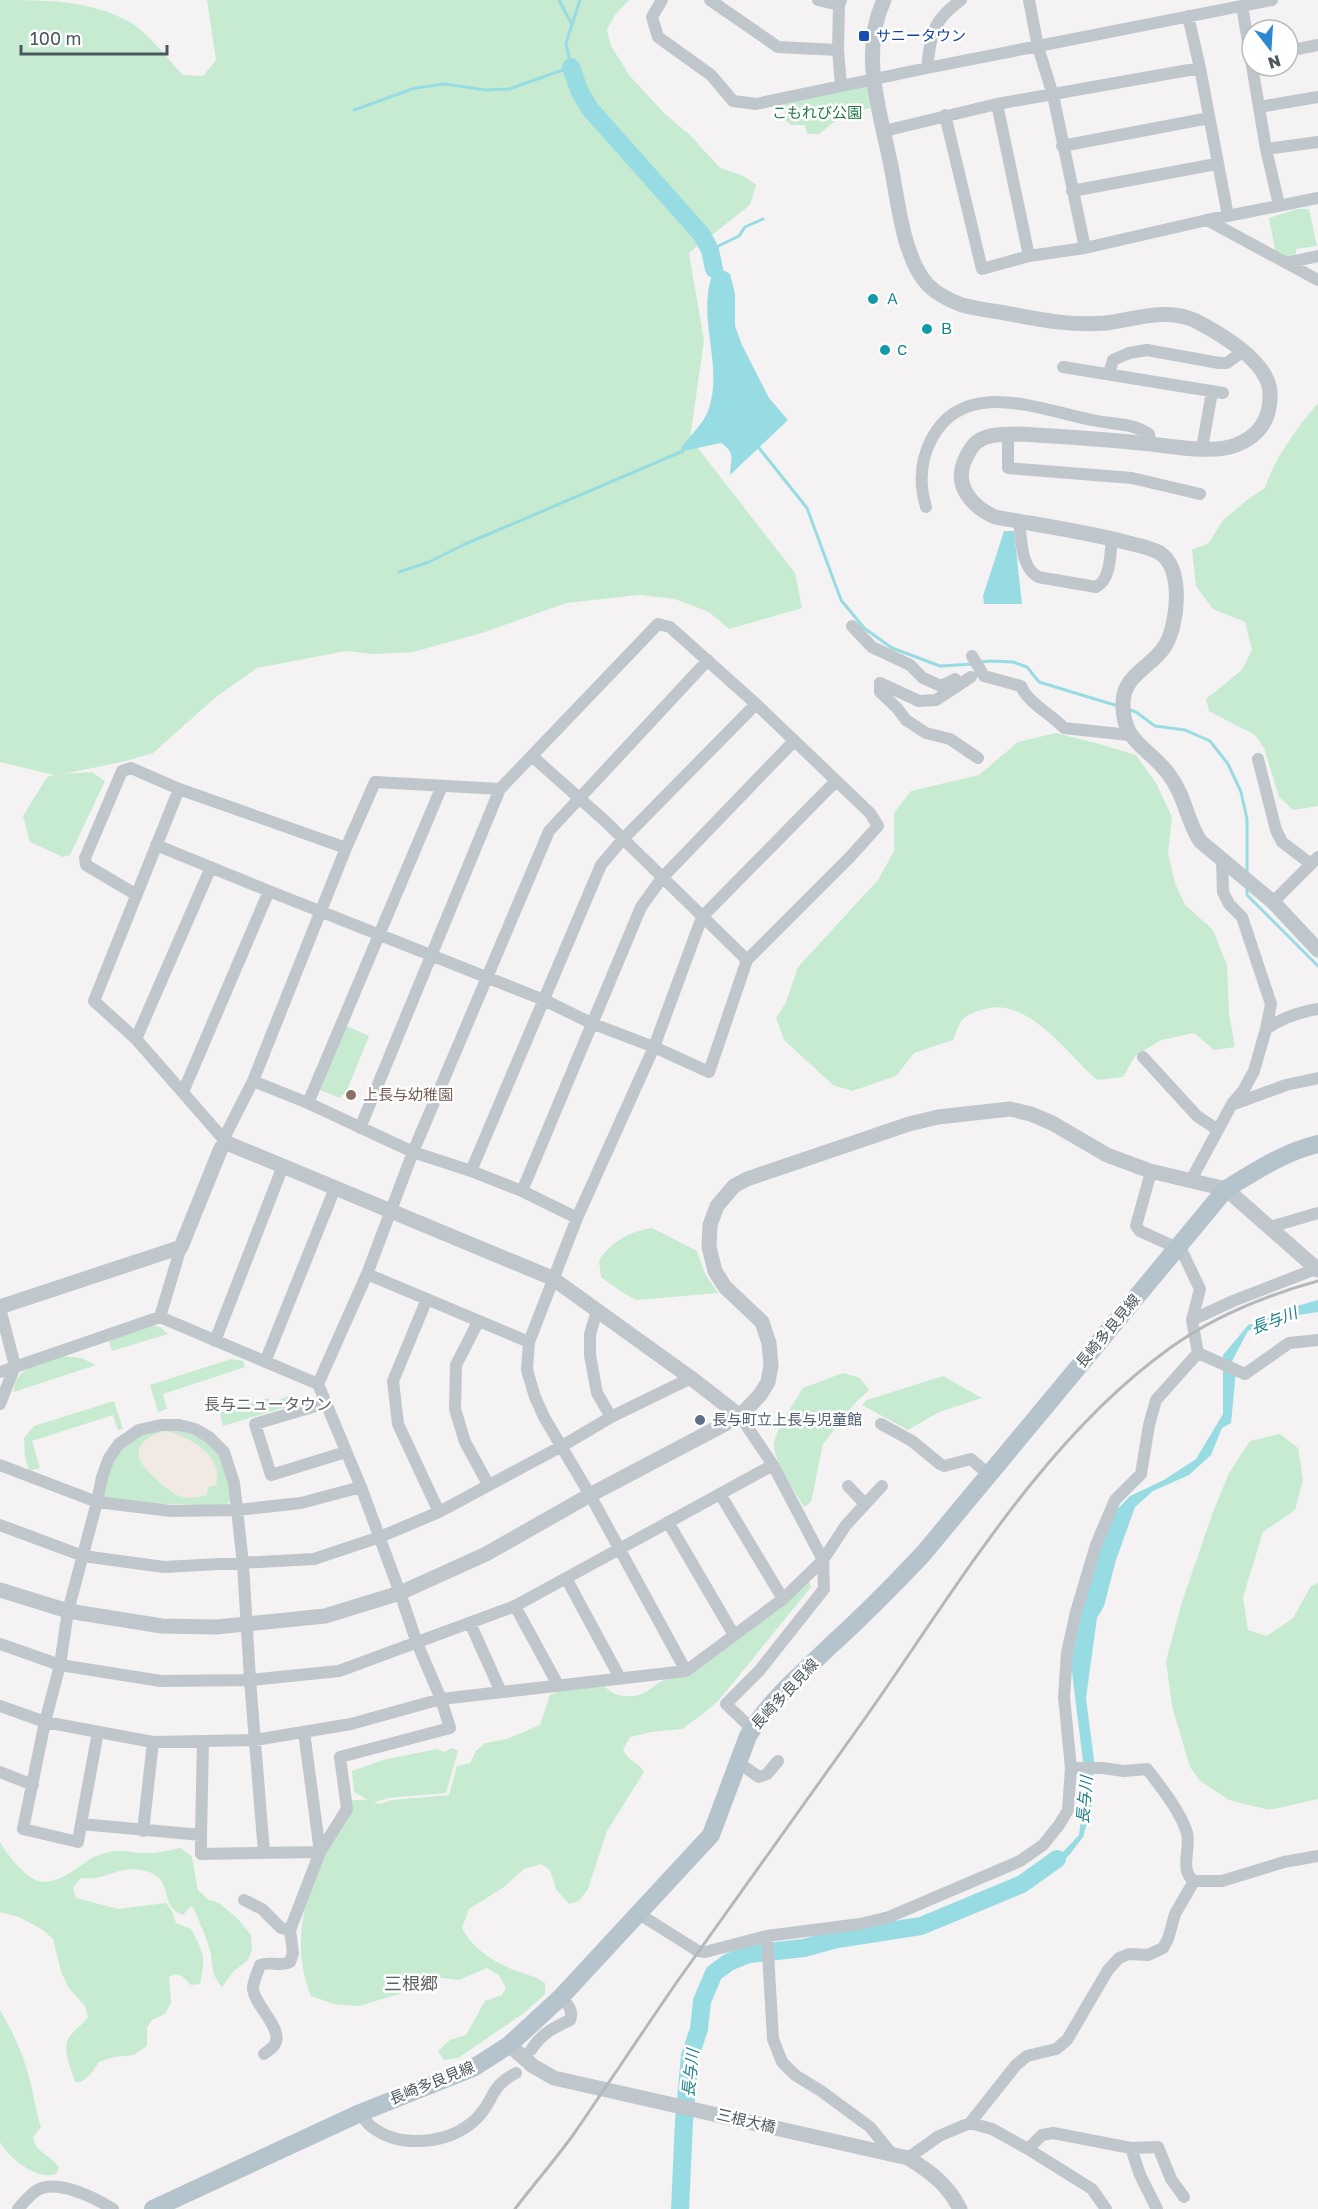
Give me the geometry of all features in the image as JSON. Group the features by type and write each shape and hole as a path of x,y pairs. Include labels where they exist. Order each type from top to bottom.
{"main road":[{"name":"長崎多良見線","path":"153,2209 360,2113 473,2068 509,2045 561,1997 711,1835 757,1721 793,1681 886,1594 915,1562 1227,1189 1297,1149 1318,1144"}],"street":[{"path":"662,0 652,17 658,37 711,75 733,101 756,104 841,85 874,81 927,68 1272,0"},
{"path":"710,0 778,47 838,50"},
{"path":"818,0 840,3 838,50 841,85"},
{"path":"884,0 876,16 872,47 874,81 909,251 928,285 946,298 963,305 1055,323 1084,325 1166,314 1188,317 1219,334 1262,370 1269,387 1270,407 1260,430 1248,440 1222,448 1202,448 1029,434 988,436 976,442 967,454 961,470 962,484 970,500 982,511 995,517 1112,539 1161,554 1174,572 1176,595 1174,625 1165,647 1133,676 1124,692 1123,707 1129,735 1169,774 1180,791 1193,830 1200,841 1273,903 1318,950"},
{"path":"927,68 930,37 941,16 961,0"},
{"path":"1029,0 1038,47 1053,95 1085,248"},
{"path":"1242,6 1244,18"},
{"path":"1188,16 1228,216"},
{"path":"1300,49 1318,45"},
{"path":"884,131 997,104 1200,68"},
{"path":"1254,78 1266,149 1279,205"},
{"path":"1259,107 1318,97"},
{"path":"997,104 1029,256"},
{"path":"945,116 982,269 1029,256 1085,248 1318,198"},
{"path":"1062,146 1209,118"},
{"path":"1266,149 1318,142"},
{"path":"1072,191 1216,164"},
{"path":"1207,220 1318,280"},
{"path":"1286,263 1318,256"},
{"path":"1109,374 1113,360 1147,350 1227,363 1242,352"},
{"path":"1063,367 1218,392 1202,448"},
{"path":"926,507 921,482 925,453 933,436 947,419 975,405 995,401 1014,402 1093,421 1136,426 1149,434 1150,444"},
{"path":"1008,435 1008,468 1132,478 1200,494"},
{"path":"1019,521 1025,561 1030,572 1038,577 1096,587 1103,584 1112,539"},
{"path":"156,845 212,867 269,891 432,957 486,979 544,1000 591,1023 654,1047 709,1072 747,960 878,826 870,813 756,704 670,627 658,624 500,789 432,957 360,1128"},
{"path":"852,626 872,646 910,665 923,678 941,686 960,677 978,674 1021,686 1025,696 1052,715 1064,728 1129,735"},
{"path":"972,656 978,674"},
{"path":"318,1384 367,1274 412,1152 549,831 708,660"},
{"path":"978,674 936,700 919,701 880,683 880,692 906,720 926,733 950,739 978,758"},
{"path":"471,1171 601,865 622,840 756,704"},
{"path":"522,1191 641,907 663,878 794,741"},
{"path":"533,757 580,798 747,960"},
{"path":"1258,759 1276,830 1282,842 1315,861 1273,903"},
{"path":"135,894 86,865 85,858 122,771 131,768 179,789 346,848"},
{"path":"686,1671 590,1495 544,1417 527,1370 529,1342 577,1218 654,1047 702,917 836,781"},
{"path":"160,1317 181,1247 221,1148 253,1081 346,848 375,782 500,789"},
{"path":"308,1103 442,786"},
{"path":"179,789 94,1001 135,1039 226,1141 552,1278 740,1416 773,1465 823,1560 824,1588 759,1671 726,1704 752,1729"},
{"path":"1191,1180 1232,1104 1243,1091 1254,1071 1271,1004 1242,917 1229,904 1223,892 1222,860"},
{"path":"135,1039 212,867"},
{"path":"183,1092 269,891"},
{"path":"1266,1029 1301,1012 1318,1009"},
{"path":"1143,1057 1197,1116 1218,1130"},
{"path":"1232,1104 1286,1084 1318,1078"},
{"path":"253,1081 308,1103 412,1152 471,1171 522,1191 577,1218"},
{"path":"0,1590 68,1611 162,1626 216,1628 324,1616 400,1593 486,1554 590,1495 740,1416 760,1395 768,1382 771,1353 762,1322 725,1287 715,1271 709,1247 710,1225 717,1206 734,1186 747,1179 909,1124 957,1114 1010,1109 1031,1114 1052,1123 1107,1155 1151,1172 1227,1189 1317,1268 1192,1320"},
{"path":"215,1341 283,1166"},
{"path":"1151,1172 1136,1226 1140,1232 1178,1246 1200,1289 1192,1320 1198,1353"},
{"path":"265,1362 335,1188"},
{"path":"1270,1227 1318,1213"},
{"path":"0,1404 15,1366 0,1308 181,1247"},
{"path":"367,1274 529,1342"},
{"path":"426,1299 393,1381 398,1424 440,1512"},
{"path":"597,1311 590,1334 590,1355 597,1393 611,1417"},
{"path":"0,1371 160,1317 318,1384 361,1487 450,1728 340,1757 347,1809 320,1852 290,1930 293,1953 290,1962 284,1965 266,1963 260,1965 253,1989 258,2003 271,2021 276,2037 275,2044 264,2054"},
{"path":"478,1322 456,1365 455,1409 465,1442 488,1484"},
{"path":"1198,1353 1245,1374 1289,1343 1318,1341"},
{"path":"639,1914 698,1952 718,1950 767,1938 860,1924 889,1917 1020,1861 1044,1845 1068,1810 1073,1768 1064,1696 1067,1653 1090,1568 1115,1500 1142,1474 1149,1425 1156,1400 1198,1353"},
{"path":"0,1525 83,1556 164,1568 315,1559 380,1538 440,1512 611,1417 691,1378"},
{"path":"326,1403 255,1425 271,1475 346,1452"},
{"path":"881,1424 912,1441 944,1466 971,1459 989,1475"},
{"path":"98,1732 78,1842 23,1829 45,1722 60,1665 68,1611 102,1477 109,1458 120,1444 139,1430 161,1425 179,1425 195,1429 209,1437 224,1452 234,1483 243,1564 264,1853"},
{"path":"0,1465 97,1502 171,1511 237,1509 301,1503 361,1487"},
{"path":"0,1644 60,1665 161,1681 250,1680 339,1671 515,1606 773,1465"},
{"path":"848,1486 865,1504"},
{"path":"0,1706 45,1722 153,1742 255,1740 351,1724 441,1699 686,1671 783,1599 823,1560 846,1525 882,1486"},
{"path":"720,1494 783,1599"},
{"path":"668,1522 734,1635"},
{"path":"566,1578 620,1678"},
{"path":"515,1606 558,1685"},
{"path":"470,1623 501,1692"},
{"path":"304,1732 320,1852"},
{"path":"202,1741 201,1854 320,1852"},
{"path":"143,1831 153,1742"},
{"path":"739,1763 759,1777 767,1774 778,1761"},
{"path":"1073,1768 1124,1771 1147,1769 1180,1813 1188,1835 1186,1869 1194,1881 1222,1881 1284,1862 1318,1856"},
{"path":"0,1772 33,1785"},
{"path":"81,1824 201,1835"},
{"path":"908,2158 939,2136 970,2123 1016,2064 1026,2056 1056,2049 1067,2040 1108,1970 1119,1958 1129,1954 1148,1955 1163,1948 1175,1914 1194,1881"},
{"path":"244,1900 262,1909 281,1928 290,1930"},
{"path":"767,1938 773,2039 782,2062 795,2075 870,2127 892,2154"},
{"path":"531,2050 539,2038 570,2020 571,2009 561,1997"},
{"name":"三根大橋","path":"509,2045 533,2066 554,2078 908,2158 944,2183 960,2209"},
{"path":"360,2113 371,2127 383,2134 399,2140 430,2141 455,2132 473,2122 485,2110 502,2080 516,2073"},
{"path":"970,2123 992,2129 1092,2189 1106,2209"},
{"path":"1028,2149 1042,2135 1053,2133 1131,2148 1158,2147 1172,2179 1184,2197"},
{"path":"1131,2148 1140,2175 1157,2209"},
{"path":"18,2209 41,2188 53,2187 71,2189 113,2209"}],"green space":[{"path":"0,0 67,3 99,9 130,22 144,33 183,75 203,76 216,60 207,0 629,0 615,15 607,30 611,46 629,75 720,168 744,176 756,185 750,205 689,253 704,341 690,438 795,573 802,608 729,629 709,612 675,599 639,595 566,603 485,632 413,652 372,654 346,651 257,668 216,697 153,753 63,774 92,772 105,781 70,855 63,857 30,842 23,816 47,777 54,775 0,762"},
{"name":"こもれび公園","path":"864,84 871,95 870,108 844,114 819,134 807,134 805,125 791,125 784,119 785,110 776,107 776,105"},
{"path":"1297,209 1309,209 1317,246 1296,249 1296,254 1288,258 1276,254 1269,218"},
{"path":"1318,403 1318,806 1293,810 1279,797 1264,748 1255,735 1209,711 1206,699 1242,670 1252,650 1245,622 1213,609 1196,586 1192,550 1209,543 1223,520 1265,488 1287,443"},
{"path":"1056,733 1136,755 1156,783 1172,817 1168,853 1175,883 1185,905 1213,930 1227,965 1229,1014 1235,1047 1214,1050 1194,1033 1161,1040 1135,1056 1123,1077 1097,1080 1046,1030 1016,1011 1000,1007 984,1009 965,1017 953,1040 914,1053 896,1076 852,1091 833,1085 784,1040 776,1018 786,1002 798,967 878,880 894,851 894,813 911,791 979,775 1018,742"},
{"path":"345,1025 369,1036 345,1095 342,1094 340,1098 317,1089"},
{"path":"652,1228 697,1251 705,1274 718,1293 637,1300 601,1277 599,1260 610,1248 628,1235"},
{"path":"148,1325 160,1327 168,1334 112,1351 108,1338"},
{"path":"61,1356 81,1358 96,1365 14,1392 18,1377 24,1371"},
{"path":"231,1359 243,1361 245,1367 163,1394 167,1409 158,1412 150,1385"},
{"path":"843,1373 860,1378 869,1390 857,1401 823,1444 811,1502 804,1507 786,1478 775,1454 777,1433 803,1388"},
{"path":"943,1376 982,1398 939,1412 908,1430 862,1405 867,1400"},
{"path":"291,1395 303,1402 223,1426 220,1413 268,1398 271,1403"},
{"path":"114,1401 123,1429 118,1430 113,1415 32,1441 40,1468 29,1471 25,1457 24,1438 34,1426"},
{"path":"162,1428 193,1435 218,1452 229,1482 231,1500 226,1506 140,1503 103,1498 108,1469 128,1441 143,1433"},
{"path":"1280,1434 1298,1448 1303,1480 1295,1510 1263,1532 1243,1597 1248,1630 1267,1636 1293,1618 1311,1586 1318,1583 1318,1799 1269,1810 1229,1800 1199,1780 1190,1767 1172,1706 1166,1661 1181,1605 1229,1473 1250,1441"},
{"path":"808,1578 811,1587 719,1700 682,1729 630,1737 623,1750 644,1772 607,1831 588,1889 579,1901 569,1904 556,1889 550,1870 541,1864 524,1869 504,1887 469,1909 462,1928 477,1948 498,1962 545,1983 545,1994 524,2013 458,2058 444,2060 438,2051 450,2040 466,2035 485,2001 502,1995 506,1988 499,1975 487,1968 459,1980 434,1977 412,1981 402,1993 359,2006 334,2004 311,1996 302,1961 301,1943 305,1908 323,1857 340,1829 352,1800 368,1800 354,1792 352,1771 383,1760 436,1749 444,1752 452,1748 458,1751 446,1793 389,1798 374,1802 379,1804 392,1800 449,1795 457,1766 470,1763 476,1751 485,1743 507,1739 540,1725 550,1695 560,1691 603,1685 612,1693 621,1696 644,1693 659,1682 672,1677"},
{"path":"0,1842 11,1859 22,1870 33,1879 46,1882 63,1877 92,1858 108,1852 152,1853 181,1848 192,1857 198,1890 237,1918 251,1935 252,1950 248,1960 234,1971 222,1987 215,1975 208,1944 194,1909 191,1906 183,1915 175,1911 159,1878 152,1873 130,1869 95,1878 81,1878 73,1888 76,1898 118,1909 166,1903 176,1923 191,1929 203,1955 203,1967 200,1984 191,1985 182,1976 175,1974 169,1977 171,2003 165,2014 152,2020 147,2028 147,2046 134,2055 114,2057 99,2062 90,2075 81,2082 75,2082 66,2044 70,2036 88,2017 85,2006 68,1987 61,1971 53,1939 43,1930 19,1917 0,1912"},
{"path":"0,2010 18,2044 30,2081 41,2127 33,2137 35,2143 56,2163 59,2168 56,2174 40,2174 24,2167 0,2142"}],"sand":[{"path":"166,1431 195,1443 210,1457 217,1475 216,1485 208,1487 207,1495 190,1498 176,1495 147,1471 141,1462 139,1450 145,1440"}],"water":[{"path":"720,268 730,274 735,294 735,326 742,345 769,398 788,420 730,475 731,454 721,443 683,451 681,448 708,411 712,396 713,365 707,302 714,269"},
{"path":"1004,531 1014,531 1022,604 984,604 983,596"},
{"path":"1318,1300 1318,1312 1286,1317 1248,1331 1232,1361 1236,1371 1231,1423 1222,1428 1211,1455 1189,1475 1153,1491 1135,1507 1116,1560 1104,1606 1097,1618 1086,1698 1094,1760 1091,1809 1083,1837 1070,1854 1058,1866 1032,1876 1062,1853 1079,1835 1086,1786 1071,1664 1084,1600 1112,1515 1130,1496 1164,1480 1196,1459 1223,1414 1223,1355 1249,1324 1255,1325 1283,1310"}],"waterway":[{"path":"559,0 571,23"},
{"path":"354,110 415,88 445,84 485,90 509,89 571,67 566,43 580,0"},
{"path":"571,67 579,90 590,109 702,235 710,250 714,269"},
{"path":"710,250 739,236 745,227 763,219"},
{"path":"759,448 807,508 841,600 864,628 892,648 940,666 974,664"},
{"path":"399,572 429,562 463,545 683,451"},
{"path":"980,662 1013,662 1027,667 1039,682 1118,706"},
{"path":"1127,709 1136,712 1155,726 1185,730 1210,741 1228,764 1241,792 1247,819 1247,873"},
{"path":"1247,888 1247,895 1318,966"},
{"name":"長与川","path":"680,2209 690,2056 699,2029 702,2001 714,1973 729,1962 749,1954 804,1948 837,1939 921,1926 1022,1884 1057,1859"}],"railway":[{"path":"515,2209 573,2135 679,1979 861,1724 964,1573 1039,1474 1080,1428 1123,1386 1170,1348 1204,1326 1241,1308 1318,1281"}],"place":[{"name":"サニータウン","path":"864,36"},
{"name":"Ａ","path":"873,299"},
{"name":"Ｂ","path":"927,329"},
{"name":"C","path":"885,350"},
{"name":"上長与幼稚園","path":"351,1095"},
{"name":"長与町立上長与児童館","path":"700,1420"}],"district":[{"name":"長与ニュータウン","path":"268,1404"},
{"name":"三根郷","path":"411,1984"}]}
